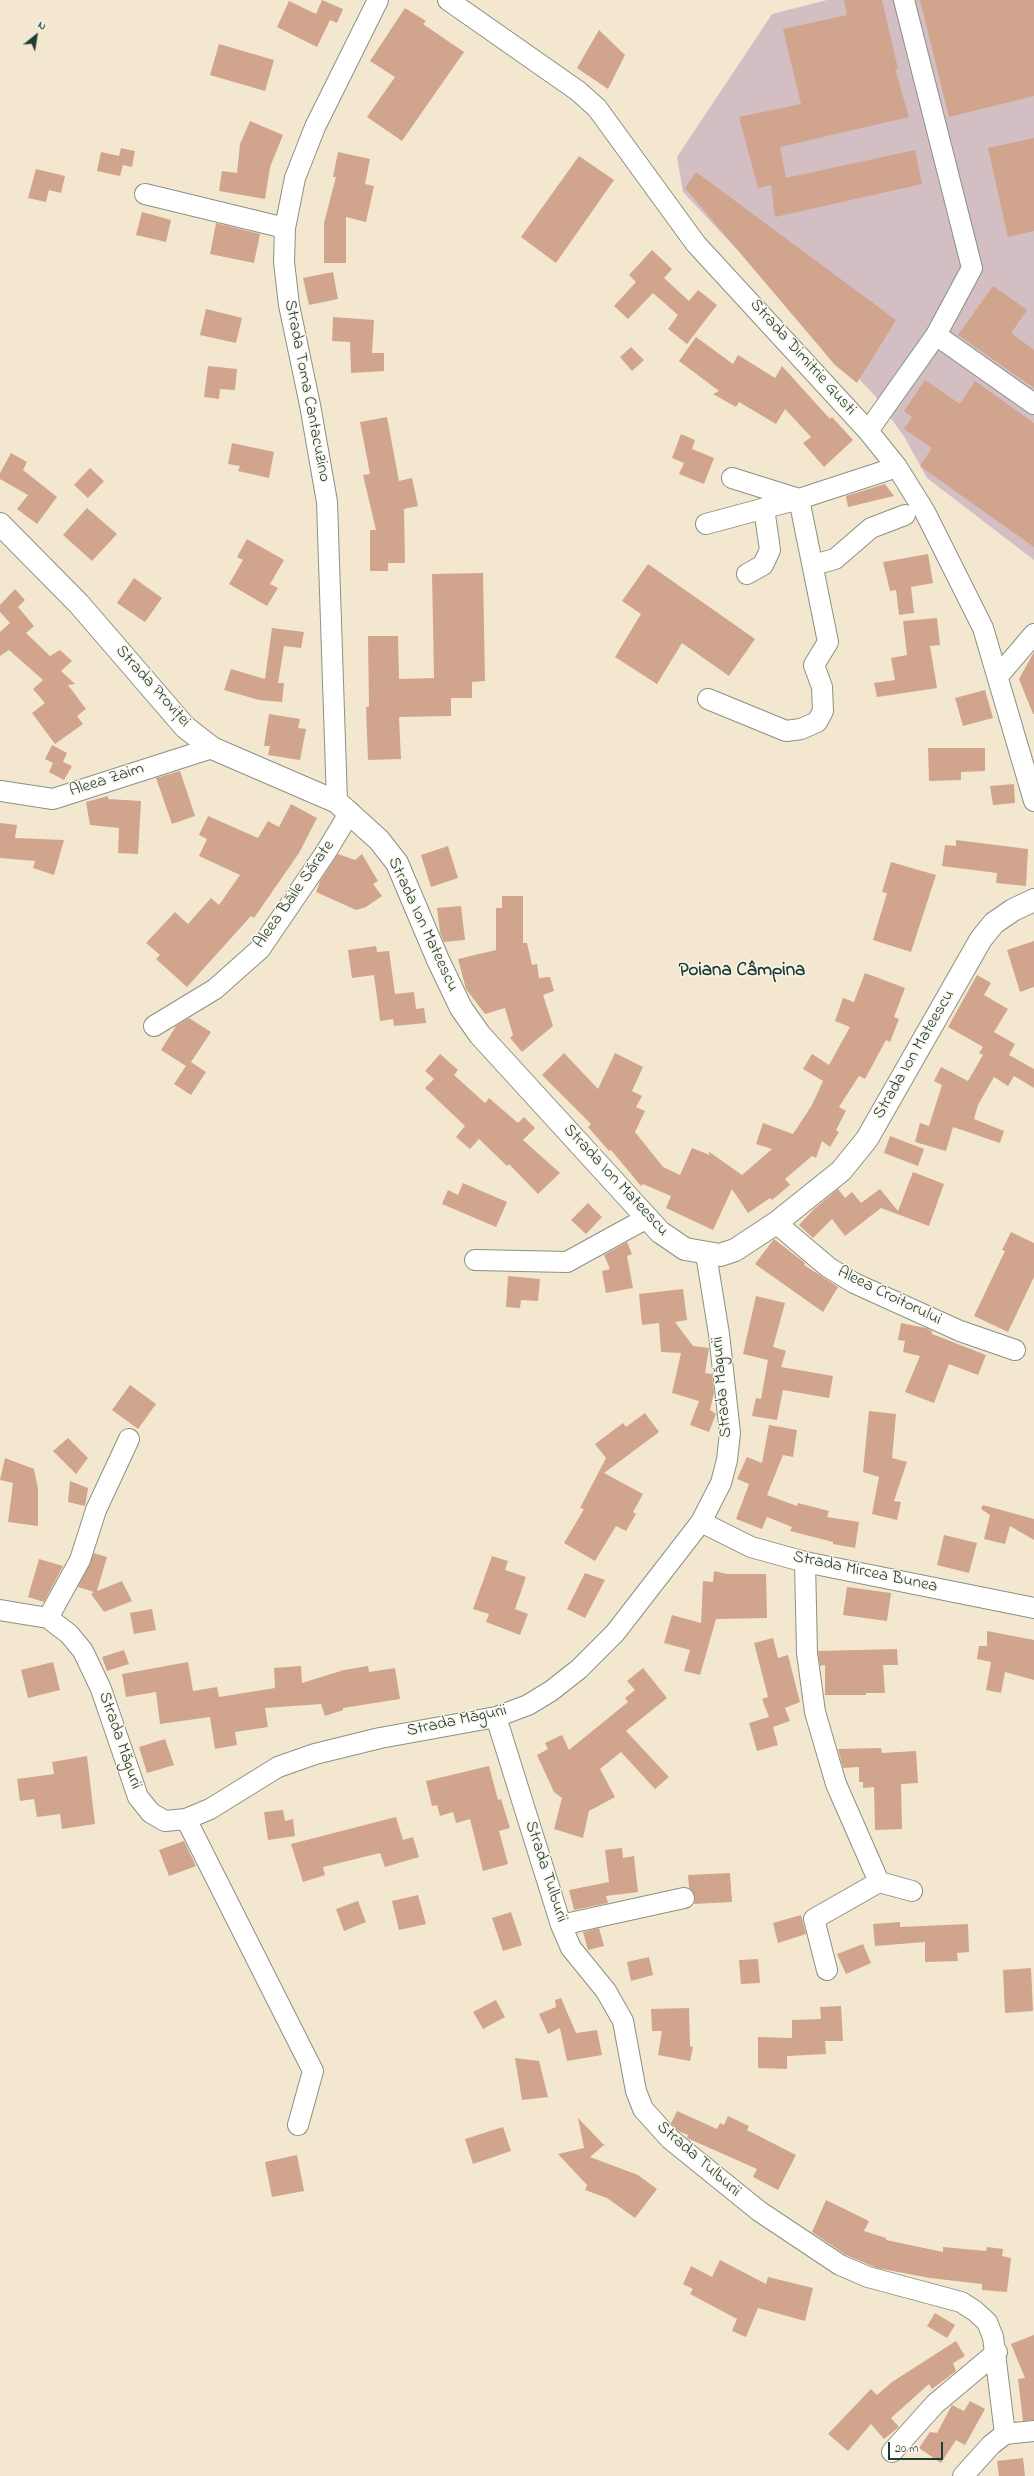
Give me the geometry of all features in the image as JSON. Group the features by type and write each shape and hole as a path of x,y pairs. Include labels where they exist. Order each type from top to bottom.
{"main road":[{"name":"Strada Proviței","path":"0,524 79,604 185,727 212,748 344,807"},
{"name":"Strada Ion Mateescu","path":"344,807 379,840 397,863 461,1008 480,1035 647,1218 673,1242 685,1249 706,1254 720,1255 735,1250 776,1223 824,1186 855,1156 883,1111 981,939 994,922 1013,910 1034,900"}],"street":[{"name":"Strada Toma Cantacuzino","path":"344,807 327,502 310,405 290,306 284,262 285,228 295,178 315,127 378,0"},
{"name":"Strada Dimitrie Gusti","path":"448,0 578,91 597,108 696,244 868,431 897,467 925,512 983,628 1034,801"},
{"path":"868,431 936,335 972,268 904,0"},
{"path":"145,194 285,228"},
{"path":"936,335 1034,404"},
{"path":"706,524 799,499 897,467"},
{"path":"732,478 799,499"},
{"path":"708,699 786,731 801,729 817,722 823,711 822,687 814,664 828,642 799,499"},
{"path":"748,574 763,565 770,550 764,508"},
{"path":"813,565 835,559 871,528 905,515"},
{"path":"998,675 1034,634"},
{"name":"Aleea Zaim","path":"0,791 53,799 212,748"},
{"name":"Aleea Băile Sărate","path":"154,1026 215,988 260,949 326,852 344,807"},
{"path":"475,1260 567,1262 647,1218"},
{"name":"Aleea Croitorului","path":"776,1223 828,1266 854,1283 960,1330 1015,1350"},
{"name":"Strada Măgurii","path":"0,1610 48,1618 69,1634 83,1651 94,1671 138,1797 151,1814 165,1821 186,1819 210,1809 278,1768 316,1754 380,1738 496,1717 528,1705 551,1691 579,1668 615,1633 701,1522 720,1483 727,1460 730,1433 719,1334 706,1254"},
{"path":"48,1618 80,1560 96,1510 129,1439"},
{"name":"Strada Mircea Bunea","path":"701,1522 751,1546 805,1562 1034,1608"},
{"path":"805,1562 807,1653 815,1712 836,1784 880,1882"},
{"name":"Strada Tulburii","path":"496,1717 561,1925 571,1948 606,1991 623,2021 636,2091 643,2109 655,2124 759,2211 840,2265 868,2277 961,2302 975,2311 987,2322 994,2337 997,2352 1005,2434"},
{"path":"186,1819 313,2071 298,2125"},
{"path":"827,1970 814,1919 880,1882 912,1891"},
{"path":"561,1925 684,1898"},
{"path":"892,2452 935,2404 997,2352"},
{"path":"963,2476 991,2445 1005,2434 1034,2431"}],"shaded area":[{"path":"827,0 1034,0 1034,560 927,478 905,438 875,396 683,192 677,157 772,14"}],"building":[{"path":"322,0 343,9 337,23 330,20 317,47 277,27 289,1 316,14"},
{"path":"844,0 882,0 898,69 895,69 909,117 780,147 786,178 915,150 922,184 775,217 771,185 758,188 739,117 801,104 783,29 847,15"},
{"path":"920,0 1034,0 1034,96 949,117"},
{"path":"405,8 426,21 423,24 464,52 402,141 367,117 395,77 370,61"},
{"path":"599,30 625,55 608,89 577,68"},
{"path":"219,44 274,60 265,91 210,75"},
{"path":"250,121 283,135 270,167 265,199 219,191 222,171 237,173 240,144"},
{"path":"1034,138 1034,231 1008,237 988,148"},
{"path":"121,148 135,151 132,167 123,165 120,176 97,171 101,152 119,156"},
{"path":"338,152 370,159 365,184 374,186 366,222 346,217 346,263 324,263 324,223 336,177 333,177"},
{"path":"579,156 614,180 556,263 521,237"},
{"path":"36,169 65,176 61,193 49,190 46,202 28,198"},
{"path":"696,172 896,320 857,383 835,365 685,188"},
{"path":"142,212 171,220 166,242 136,235"},
{"path":"216,223 260,234 254,263 210,254"},
{"path":"652,250 672,269 664,278 689,301 698,290 717,305 687,344 668,329 678,315 653,293 628,319 614,306 636,282 629,275"},
{"path":"333,272 338,299 309,305 303,278"},
{"path":"993,286 1027,310 1011,333 1034,350 1034,388 958,335"},
{"path":"206,309 242,318 236,343 200,335"},
{"path":"333,317 374,320 372,353 384,353 384,371 351,373 350,342 332,341"},
{"path":"696,337 733,364 738,355 775,378 782,366 830,419 832,417 853,440 824,467 803,443 811,437 785,409 776,424 739,402 736,407 713,394 719,391 679,361"},
{"path":"631,347 644,360 632,371 620,357"},
{"path":"208,366 237,369 235,390 220,389 219,399 204,397"},
{"path":"925,380 960,404 975,381 1034,423 1034,547 920,466 932,448 904,429 912,417 904,411"},
{"path":"387,417 399,481 412,478 418,506 404,509 405,563 388,563 388,571 370,571 370,530 376,530 363,475 370,474 360,422"},
{"path":"681,434 695,440 692,449 714,458 704,484 679,474 684,463 672,458"},
{"path":"232,443 274,452 269,478 238,471 240,466 228,464"},
{"path":"11,453 27,462 23,470 57,497 37,524 17,509 28,495 0,479 0,473"},
{"path":"90,468 104,481 88,498 74,485"},
{"path":"885,484 894,496 848,507 846,496"},
{"path":"87,508 117,534 92,561 63,535"},
{"path":"247,539 284,560 270,584 278,588 267,606 229,584 243,560 237,557"},
{"path":"928,554 933,583 911,587 914,613 899,615 896,590 890,591 883,562"},
{"path":"648,564 755,639 729,676 682,643 657,684 615,657 641,614 622,601"},
{"path":"483,573 485,681 472,682 472,698 451,698 451,716 399,717 401,759 368,760 366,707 369,707 368,636 398,636 399,679 434,678 432,574"},
{"path":"134,578 162,598 145,622 117,603"},
{"path":"15,589 25,600 18,607 34,626 26,633 50,656 60,650 72,661 61,671 75,684 68,685 86,709 77,716 83,724 55,744 32,713 45,703 33,689 43,680 9,650 0,656 0,632 10,623 0,612 0,605"},
{"path":"937,618 940,645 930,646 937,688 877,697 874,683 895,680 891,658 907,655 903,621"},
{"path":"272,628 304,632 301,648 284,646 278,683 284,683 282,702 259,700 224,690 231,669 265,679"},
{"path":"1034,652 1034,714 1033,714 1019,679"},
{"path":"985,690 993,718 963,726 955,698"},
{"path":"269,714 300,719 298,728 306,729 300,760 268,755 270,746 264,746"},
{"path":"52,745 67,753 63,762 72,766 64,780 49,772 53,763 45,759"},
{"path":"928,748 985,748 985,771 961,772 961,780 929,781"},
{"path":"180,771 195,816 172,824 156,778"},
{"path":"1014,784 1015,803 993,805 990,786"},
{"path":"108,796 108,799 141,801 138,854 118,853 119,828 90,825 86,802"},
{"path":"291,804 317,818 299,853 254,918 251,916 187,987 156,959 160,955 146,943 175,912 188,924 211,898 219,905 240,875 199,856 207,839 199,835 208,816 258,838 268,821 279,827"},
{"path":"0,823 17,825 15,838 64,840 54,875 33,868 35,861 0,858"},
{"path":"956,840 1028,849 1026,886 996,883 997,873 942,866 945,845 956,846"},
{"path":"448,846 458,878 431,887 421,855"},
{"path":"338,854 355,860 362,854 378,881 373,884 382,896 366,907 356,910 316,892 320,881"},
{"path":"891,862 936,875 911,952 873,940 887,893 882,892"},
{"path":"502,896 523,896 523,943 527,943 532,965 537,964 539,978 550,977 554,991 543,995 553,1026 522,1052 510,1038 513,1035 505,1008 485,1014 466,989 458,959 496,950 496,908 502,908"},
{"path":"461,906 465,940 444,942 440,932 437,908"},
{"path":"1034,941 1034,987 1020,992 1007,950"},
{"path":"376,946 377,952 389,951 395,994 414,992 416,1009 424,1008 426,1023 394,1026 393,1019 380,1021 374,975 352,978 348,950"},
{"path":"865,973 905,988 894,1017 899,1019 890,1042 886,1040 865,1079 859,1076 839,1107 846,1111 836,1130 839,1132 830,1147 822,1141 816,1158 812,1156 785,1179 790,1185 772,1200 770,1198 748,1213 732,1189 713,1230 666,1208 671,1196 643,1184 641,1186 611,1150 609,1151 588,1127 591,1124 542,1075 564,1053 598,1089 615,1053 643,1067 632,1091 642,1096 636,1107 645,1111 635,1132 663,1167 680,1175 692,1148 710,1155 708,1151 742,1175 772,1149 756,1144 763,1123 793,1134 812,1105 823,1081 803,1069 812,1054 829,1065 850,1027 835,1021 843,998 854,1002"},
{"path":"977,975 991,983 984,995 1008,1009 994,1032 1015,1044 1009,1055 1034,1069 1034,1088 1014,1076 1008,1086 994,1077 978,1105 974,1119 1004,1131 1000,1143 953,1127 946,1151 915,1142 920,1123 929,1126 942,1085 934,1081 941,1067 968,1081 983,1055 979,1053 983,1047 948,1027"},
{"path":"189,1018 211,1032 191,1062 206,1072 191,1095 174,1084 186,1066 161,1050 176,1026"},
{"path":"440,1054 458,1070 454,1075 485,1103 489,1098 518,1123 524,1117 535,1128 523,1140 560,1173 538,1194 509,1164 507,1166 479,1139 470,1149 456,1137 465,1126 425,1088 434,1079 425,1071"},
{"path":"890,1136 924,1149 918,1166 884,1153"},
{"path":"913,1172 944,1184 929,1226 881,1208 845,1236 832,1219 813,1238 799,1225 814,1209 838,1189 845,1198 852,1192 861,1203 880,1189 898,1211"},
{"path":"463,1183 507,1202 496,1227 442,1204 448,1190 458,1195"},
{"path":"588,1203 602,1217 586,1234 571,1220"},
{"path":"1011,1232 1034,1243 1034,1277 1008,1332 974,1316 1005,1251 1002,1250"},
{"path":"774,1239 805,1263 804,1265 838,1287 823,1312 755,1264"},
{"path":"627,1242 632,1254 627,1256 633,1288 606,1293 602,1271 610,1269 604,1255"},
{"path":"508,1276 540,1279 538,1301 521,1300 520,1308 506,1307"},
{"path":"683,1289 687,1320 675,1322 693,1346 709,1348 705,1373 712,1374 714,1393 710,1410 716,1414 709,1432 690,1425 699,1401 672,1393 681,1353 661,1352 659,1323 642,1325 639,1294"},
{"path":"756,1296 785,1303 773,1347 786,1351 781,1367 833,1376 829,1398 783,1390 777,1420 752,1416 756,1398 761,1399 768,1360 743,1354"},
{"path":"901,1323 926,1328 932,1331 932,1334 986,1355 978,1375 949,1364 934,1403 905,1392 920,1356 903,1352 905,1341 898,1340"},
{"path":"130,1385 156,1404 138,1429 112,1410"},
{"path":"869,1411 896,1414 892,1458 907,1462 894,1501 901,1502 897,1520 872,1514 879,1477 863,1472"},
{"path":"645,1413 659,1432 604,1473 643,1494 633,1512 636,1514 626,1531 616,1526 595,1561 564,1543 584,1509 580,1508 606,1458 595,1444 623,1423 626,1427"},
{"path":"769,1425 797,1430 793,1457 783,1455 767,1495 797,1506 798,1503 829,1511 827,1517 859,1522 855,1548 833,1544 833,1542 790,1531 792,1527 767,1517 762,1529 736,1519 749,1484 737,1479 747,1457 762,1463"},
{"path":"68,1438 88,1458 76,1474 53,1451"},
{"path":"5,1458 34,1469 38,1489 38,1526 8,1522 13,1483 0,1480"},
{"path":"70,1481 88,1488 85,1506 68,1502"},
{"path":"983,1505 1034,1519 1034,1540 1010,1526 1005,1544 984,1539 990,1515 981,1509"},
{"path":"944,1535 977,1543 969,1573 937,1565"},
{"path":"94,1553 107,1557 97,1591 122,1581 132,1601 104,1612 91,1594 94,1592 78,1587"},
{"path":"492,1556 508,1561 505,1570 526,1577 515,1609 528,1614 520,1635 486,1622 489,1614 473,1609"},
{"path":"39,1559 63,1566 44,1602 28,1597"},
{"path":"714,1571 727,1574 766,1574 767,1618 716,1619 700,1675 684,1671 690,1650 664,1643 672,1615 701,1623 703,1581 713,1582"},
{"path":"585,1573 605,1580 585,1618 567,1609"},
{"path":"847,1587 891,1593 887,1621 843,1615"},
{"path":"152,1609 156,1630 134,1634 130,1613"},
{"path":"987,1631 1034,1640 1034,1680 1005,1672 1001,1693 986,1690 991,1662 977,1659 979,1646 987,1646"},
{"path":"773,1638 778,1658 788,1655 800,1702 785,1708 790,1721 773,1727 778,1745 757,1751 749,1723 769,1717 762,1699 768,1697 754,1643"},
{"path":"897,1649 898,1665 883,1665 885,1693 866,1693 866,1695 825,1695 825,1665 820,1666 818,1651"},
{"path":"124,1650 129,1664 107,1671 102,1657"},
{"path":"53,1662 60,1690 28,1698 21,1670"},
{"path":"188,1662 193,1691 217,1687 219,1697 275,1688 274,1668 301,1666 302,1683 344,1670 368,1666 369,1672 395,1668 400,1699 343,1708 343,1710 325,1716 321,1704 265,1708 268,1727 235,1732 237,1745 215,1749 210,1717 160,1724 156,1692 126,1697 122,1674"},
{"path":"643,1668 667,1698 626,1731 669,1777 655,1789 621,1752 600,1769 615,1797 589,1811 583,1838 554,1829 562,1798 554,1792 537,1755 548,1749 545,1743 562,1735 569,1750 628,1702 625,1698 635,1690 627,1681"},
{"path":"165,1739 174,1765 147,1773 139,1747"},
{"path":"881,1748 882,1753 916,1751 918,1783 901,1784 902,1829 875,1830 874,1787 863,1788 863,1782 859,1782 859,1767 843,1768 838,1749"},
{"path":"87,1756 95,1824 62,1829 60,1814 37,1817 34,1799 20,1801 17,1779 54,1774 52,1762"},
{"path":"489,1766 498,1800 501,1799 510,1828 499,1831 508,1864 483,1871 470,1819 456,1823 453,1812 440,1816 437,1805 432,1806 426,1781"},
{"path":"283,1810 285,1821 293,1819 295,1836 268,1840 264,1812"},
{"path":"396,1817 403,1840 413,1837 419,1857 385,1867 380,1853 323,1867 325,1875 303,1882 291,1844"},
{"path":"184,1841 196,1866 169,1876 159,1850"},
{"path":"622,1848 623,1858 634,1856 638,1892 606,1896 608,1903 574,1910 569,1890 609,1882 605,1850"},
{"path":"730,1873 732,1902 694,1904 695,1896 689,1888 688,1875"},
{"path":"418,1895 426,1924 399,1930 392,1901"},
{"path":"358,1901 366,1922 344,1931 336,1909"},
{"path":"511,1912 522,1945 503,1951 492,1918"},
{"path":"801,1915 806,1934 778,1943 773,1923"},
{"path":"900,1922 900,1927 968,1924 969,1952 957,1953 958,1961 925,1962 925,1942 875,1946 873,1924"},
{"path":"599,1928 604,1946 588,1950 583,1932"},
{"path":"863,1944 871,1963 846,1974 837,1954"},
{"path":"649,1957 653,1975 631,1981 627,1962"},
{"path":"758,1959 760,1983 741,1984 739,1960"},
{"path":"1031,1968 1033,2011 1005,2013 1003,1970"},
{"path":"561,1998 576,2033 597,2030 602,2055 567,2061 560,2028 548,2034 539,2014 556,2007 555,2000"},
{"path":"496,2000 505,2017 483,2029 473,2012"},
{"path":"841,2006 843,2041 825,2041 826,2054 787,2056 787,2069 758,2068 758,2037 792,2038 792,2020 821,2019 820,2007"},
{"path":"689,2008 690,2046 693,2047 690,2061 658,2055 662,2031 652,2031 651,2009"},
{"path":"515,2058 539,2061 548,2097 522,2100"},
{"path":"677,2111 717,2129 720,2123 724,2125 728,2116 749,2126 747,2130 796,2155 778,2190 753,2177 757,2169 687,2138 688,2135 678,2131 671,2123"},
{"path":"578,2118 603,2144 605,2144 590,2157 638,2175 657,2189 635,2218 607,2198 585,2190 587,2185 558,2154 584,2148"},
{"path":"503,2127 511,2151 473,2164 465,2139"},
{"path":"297,2155 304,2191 272,2197 265,2162"},
{"path":"826,2200 869,2221 864,2231 886,2238 886,2240 943,2252 943,2247 986,2251 987,2247 1003,2249 1002,2256 1011,2258 1007,2292 982,2290 982,2284 930,2278 877,2268 846,2255 812,2232"},
{"path":"720,2260 766,2284 768,2277 813,2288 805,2321 758,2308 746,2337 732,2331 737,2319 690,2294 693,2289 683,2284 691,2266 712,2277"},
{"path":"935,2313 955,2325 947,2338 927,2326"},
{"path":"1034,2335 1034,2420 1023,2421 1018,2379 1025,2378 1011,2344"},
{"path":"956,2341 965,2356 953,2363 956,2371 932,2389 929,2384 891,2418 899,2427 884,2439 871,2424 848,2451 828,2434 871,2389 877,2395 892,2382"},
{"path":"970,2401 985,2409 965,2445 956,2440 941,2463 919,2448 930,2432 937,2433 952,2405 964,2411"},
{"path":"1023,2458 1025,2476 999,2476 997,2461"}],"district":[{"name":"Poiana Câmpina","path":"742,972"}]}
